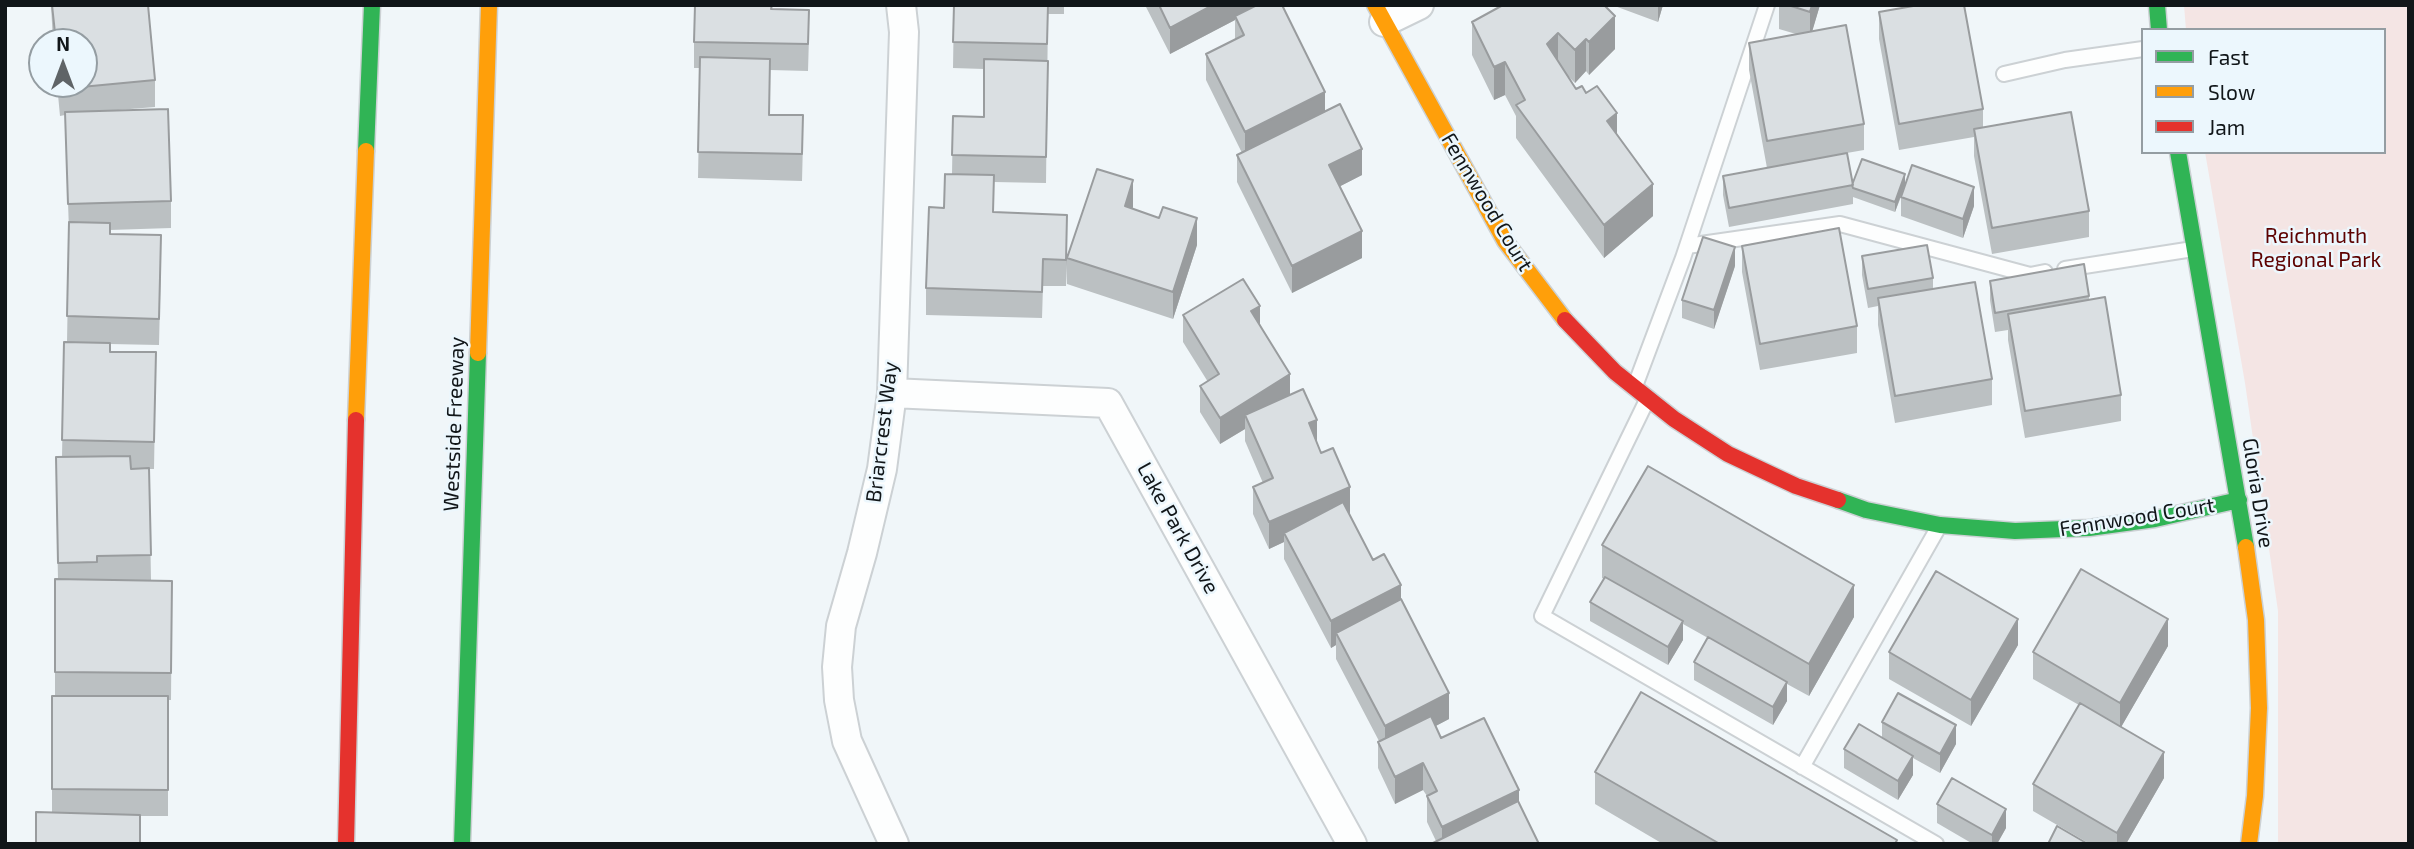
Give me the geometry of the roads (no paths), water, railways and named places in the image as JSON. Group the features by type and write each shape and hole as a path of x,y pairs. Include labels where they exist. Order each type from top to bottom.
{"main road":[{"path":"346,844 357,369 372,5"},
{"name":"Westside Freeway","path":"462,844 489,5"},
{"path":"2157,5 2159,28"},
{"name":"Fennwood Court","path":"1380,14 1506,241 1555,310 1615,372 1674,419 1728,454 1796,486 1866,510 1940,525 2015,531 2089,528 2155,519 2239,500"},
{"name":"Gloria Drive","path":"2178,154 2239,500 2256,620 2258,683 2255,796 2249,844"}],"street":[{"name":"Briarcrest Way","path":"894,844 860,775 847,741 839,700 837,667 841,626 882,469 891,393 904,32 901,5"},
{"name":"Fennwood Court","path":"1380,14 1419,5"},
{"name":"Lake Park Drive","path":"891,393 1108,403 1352,844"}],"lane":[{"path":"1634,387 1687,246 1767,5"},
{"path":"2004,74 2141,49"},
{"path":"1687,246 1840,224 2030,275 2195,249"},
{"path":"1647,398 1542,616 1936,844"},
{"path":"1802,767 1940,525"}],"park label":[{"name":"Reichmuth Regional Park","path":"2316,248"}]}
